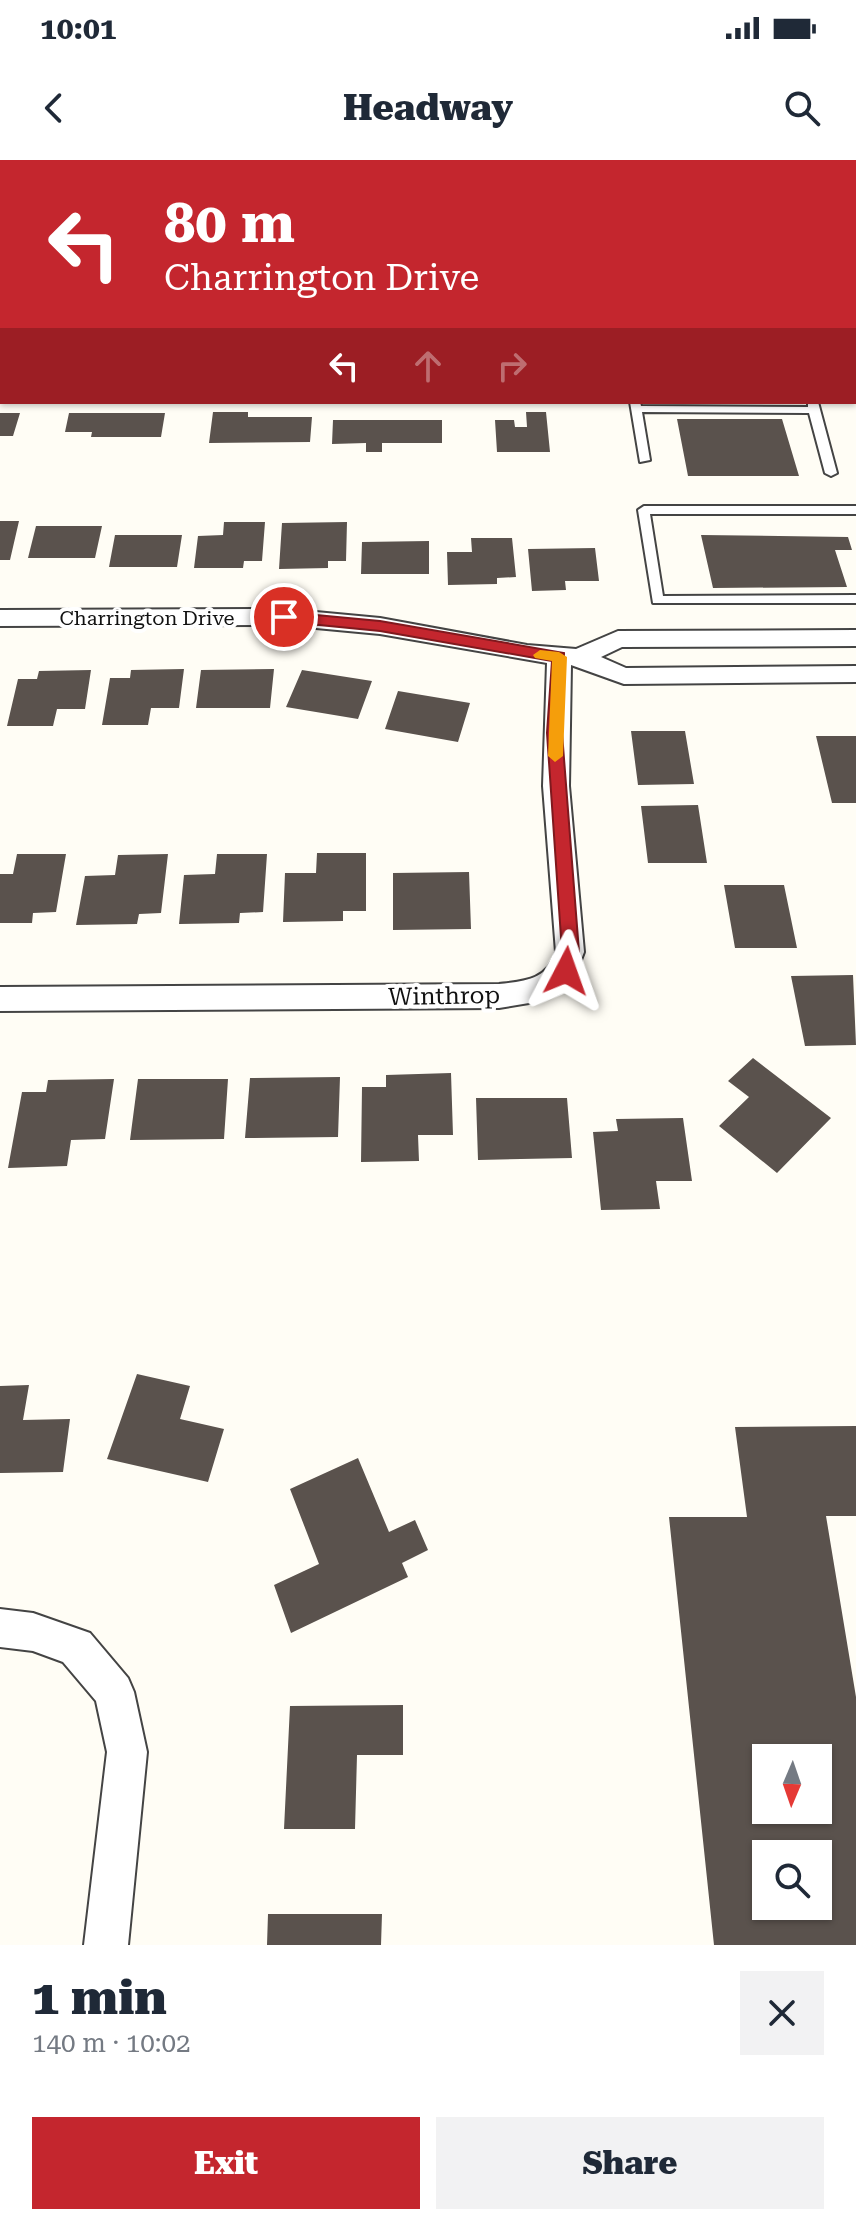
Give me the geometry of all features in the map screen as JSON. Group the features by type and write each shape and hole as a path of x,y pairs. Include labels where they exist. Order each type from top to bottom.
{"street":[{"name":"Charrington Drive","path":"0,618 284,617 332,620 569,657 624,676 856,674"},
{"path":"569,657 618,639 856,638"},
{"name":"Winthrop","path":"0,999 499,996 549,985 566,971 570,952 556,773 569,657"},
{"path":"0,1628 33,1632 76,1647 114,1692 127,1752 106,1945"}],"lane":[{"path":"644,460 635,406 813,406 831,473"},
{"path":"856,510 644,510 657,600 856,599"}],"building":[{"path":"213,412 248,412 248,417 312,417 310,442 209,443"},
{"path":"526,412 546,412 550,452 497,452 495,420 514,420 515,427 527,427"},
{"path":"0,413 20,413 13,436 0,436"},
{"path":"69,413 165,413 161,437 91,437 92,432 65,432"},
{"path":"677,419 782,419 799,476 688,476"},
{"path":"333,420 442,420 442,443 382,443 382,452 366,452 366,443 332,444"},
{"path":"0,521 19,521 10,560 0,560"},
{"path":"224,522 265,522 262,561 244,561 243,568 194,568 198,536 223,535"},
{"path":"347,522 346,561 328,561 328,568 279,569 282,523"},
{"path":"36,526 102,526 95,558 28,558"},
{"path":"115,535 182,535 177,567 109,567"},
{"path":"701,535 848,537 852,550 835,550 847,587 713,588"},
{"path":"471,538 512,538 516,577 497,578 497,584 448,585 447,552 472,552"},
{"path":"429,541 429,574 361,574 362,542"},
{"path":"595,548 599,581 565,581 566,590 532,591 528,549"},
{"path":"184,669 179,708 151,708 148,725 102,725 110,678 130,678 131,670"},
{"path":"274,669 270,708 196,708 201,670"},
{"path":"91,670 85,709 57,709 53,726 7,726 18,679 37,679 39,671"},
{"path":"302,670 372,681 358,719 286,707"},
{"path":"398,691 470,703 458,742 385,729"},
{"path":"631,731 685,731 694,784 638,785"},
{"path":"816,736 856,736 856,803 832,803"},
{"path":"698,805 707,863 648,863 641,806"},
{"path":"317,853 366,853 366,911 343,911 343,921 283,922 285,873 316,873"},
{"path":"17,854 66,854 56,912 33,913 32,923 0,923 0,874 13,874"},
{"path":"168,854 161,913 139,914 137,924 76,925 85,876 115,875 118,855"},
{"path":"217,854 267,854 263,912 240,913 239,923 179,924 184,875 215,874"},
{"path":"469,872 471,929 393,930 393,873"},
{"path":"724,885 784,885 797,948 735,948"},
{"path":"853,975 856,1045 805,1046 791,976"},
{"path":"753,1058 831,1118 777,1173 719,1126 749,1097 728,1081"},
{"path":"451,1073 453,1135 418,1135 419,1161 361,1162 362,1087 386,1087 386,1075"},
{"path":"340,1077 338,1137 245,1138 250,1078"},
{"path":"114,1079 105,1139 71,1140 67,1166 8,1168 22,1092 46,1092 48,1080"},
{"path":"138,1079 228,1079 224,1139 130,1140"},
{"path":"476,1098 567,1098 572,1158 478,1160"},
{"path":"683,1118 692,1181 656,1181 660,1209 601,1210 593,1132 618,1131 616,1119"},
{"path":"137,1374 190,1386 180,1419 224,1429 208,1482 107,1459"},
{"path":"29,1385 23,1420 70,1419 63,1472 0,1473 0,1386"},
{"path":"856,1426 856,1516 826,1516 856,1697 856,1945 714,1945 669,1517 747,1517 735,1427"},
{"path":"358,1458 389,1532 415,1520 428,1550 402,1563 408,1577 291,1633 274,1585 319,1564 290,1489"},
{"path":"403,1705 403,1755 357,1755 355,1829 284,1829 290,1706"},
{"path":"268,1914 382,1914 381,1945 267,1945"}],"slow traffic":[{"path":"540,655 559,657 555,756"}],"route":[{"path":"284,617 380,626 559,657 556,786 568,909 570,952 566,971"}]}
